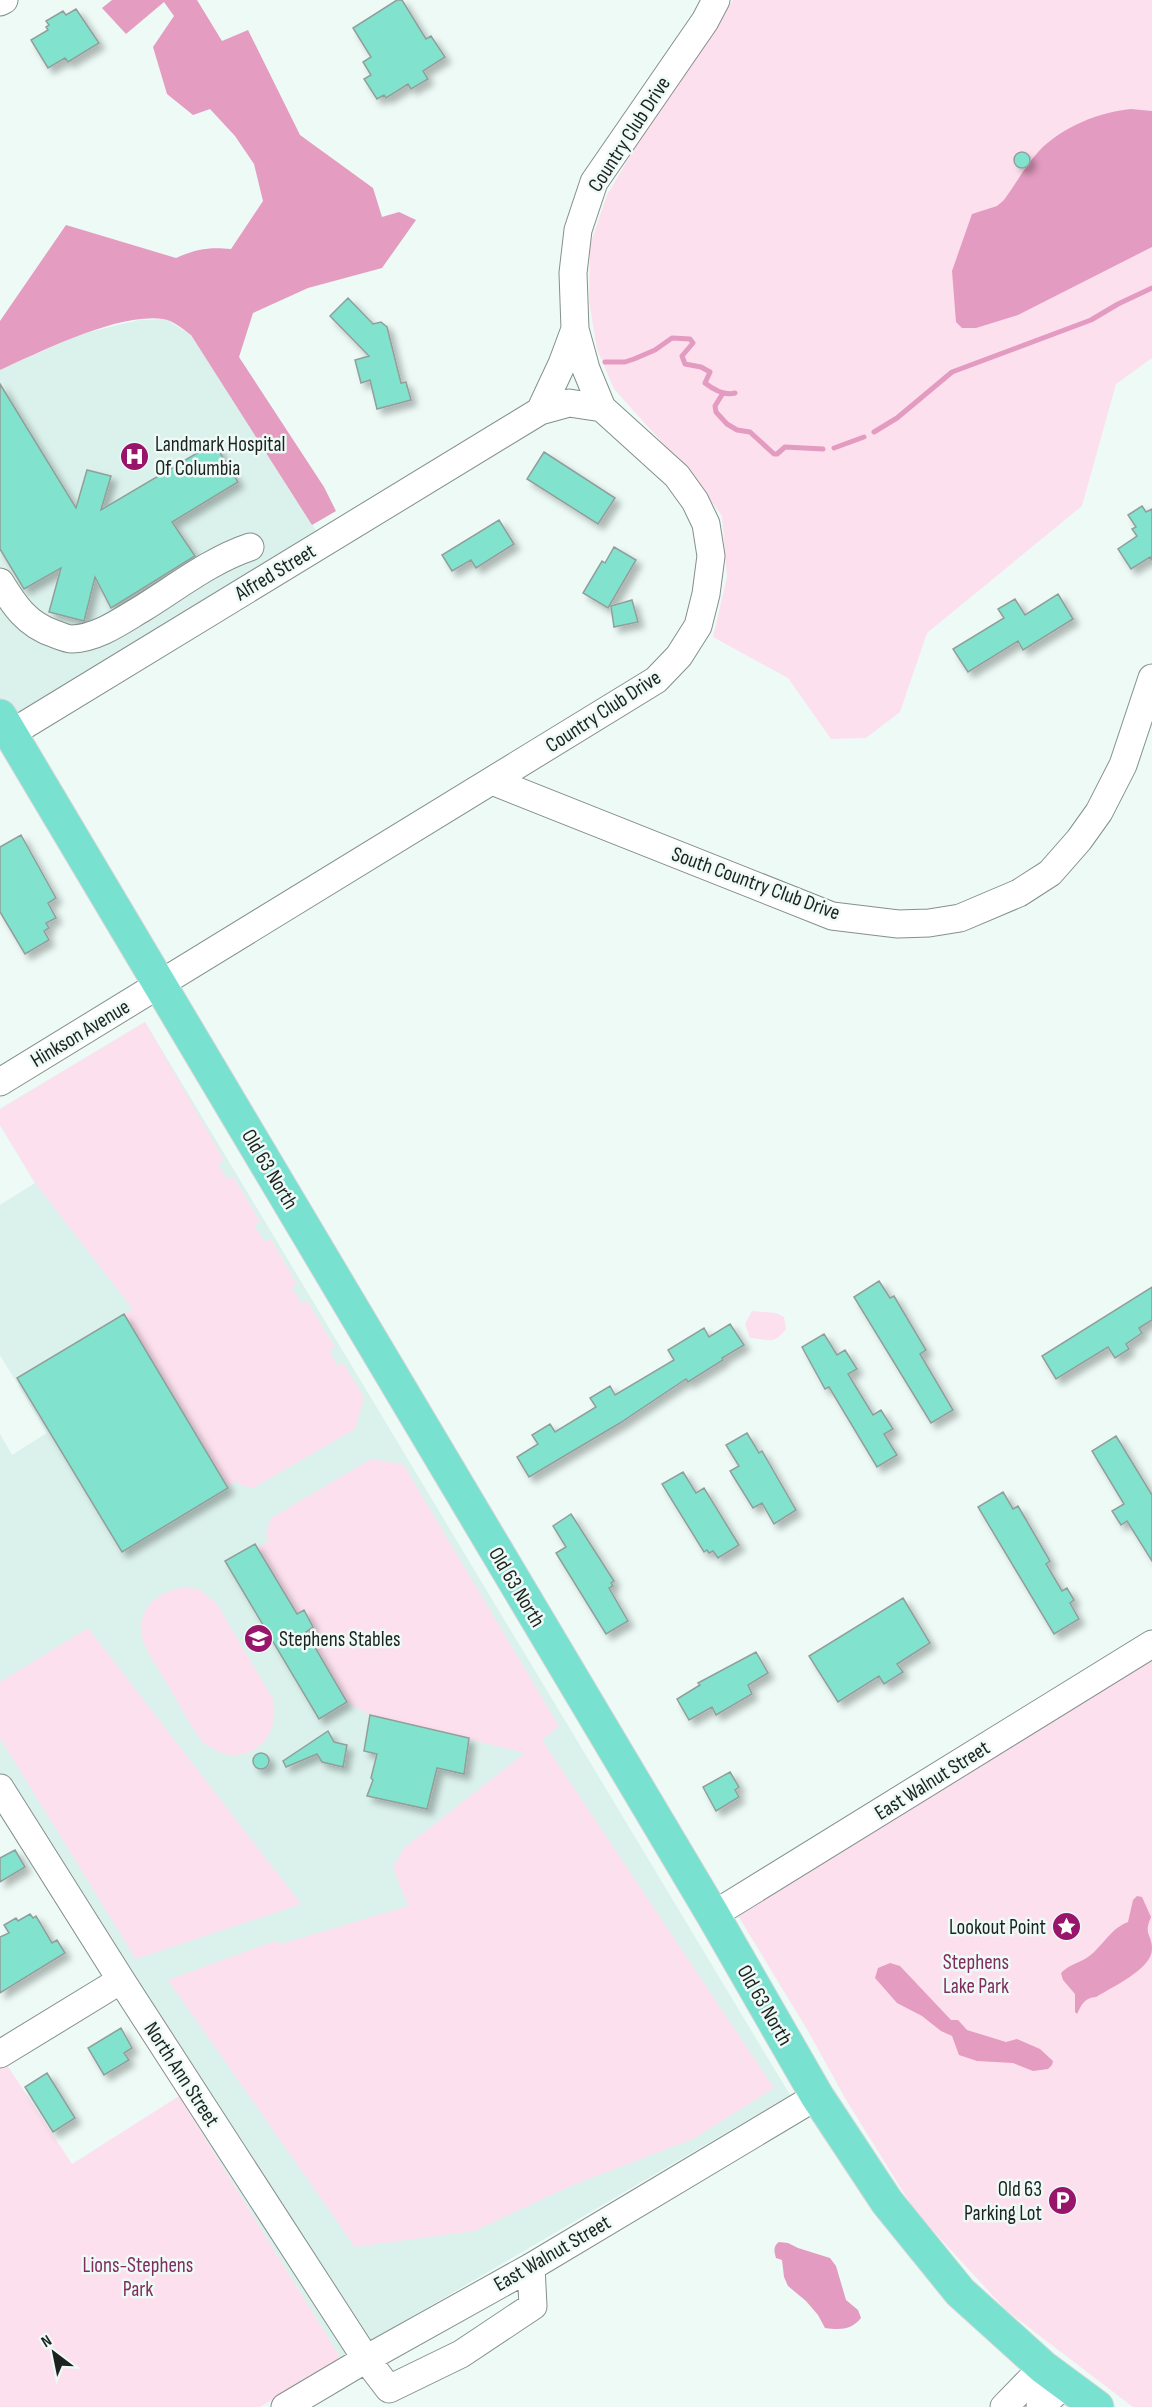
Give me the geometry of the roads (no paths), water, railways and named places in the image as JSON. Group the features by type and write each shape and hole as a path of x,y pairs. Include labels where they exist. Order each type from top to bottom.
{"main road":[{"name":"Old 63 North","path":"5,725 713,1915 817,2096 887,2202 960,2292 1054,2376 1098,2407"}],"street":[{"name":"Country Club Drive","path":"160,984 656,680 679,656 698,626 706,594 711,556 706,524 695,501 676,476 603,408 586,369 575,329 573,273 578,230 594,182 705,21 716,0"},
{"path":"540,411 575,329"},
{"name":"Alfred Street","path":"5,725 540,411 569,403 603,408"},
{"path":"0,582 13,604 29,621 70,639 101,633 223,558 250,547"},
{"name":"South Country Club Drive","path":"492,781 832,916 898,924 929,923 960,918 991,907 1050,873 1080,840 1099,812 1119,773 1152,678"},
{"name":"Hinkson Avenue","path":"0,1082 160,984"},
{"name":"East Walnut Street","path":"713,1915 1152,1644"},
{"name":"North Ann Street","path":"0,1788 366,2359 389,2389 461,2354 533,2306 531,2266"},
{"path":"0,2054 121,1980"},
{"name":"East Walnut Street","path":"285,2407 531,2266 817,2096"},
{"path":"1004,2407 1054,2376"},
{"path":"1040,2407 1054,2376"}],"waterway":[{"path":"874,432 897,418 952,372 1091,320 1152,288"},
{"path":"605,362 625,362 634,359 655,350 672,338 690,339 693,343 682,356 685,364 701,367 710,372 705,383 716,390 727,394 735,393"},
{"path":"723,393 715,406 716,412 727,424 737,430 750,432 774,454 785,447 823,449"},
{"path":"834,448 864,437"}],"place":[{"name":"Landmark Hospital Of Columbia","path":"134,456"},
{"name":"Stephens Stables","path":"258,1639"},
{"name":"Lookout Point","path":"1067,1927"},
{"name":"Old 63 Parking Lot","path":"1063,2201"}],"park label":[{"name":"Stephens Lake Park","path":"976,1974"},
{"name":"Lions-Stephens Park","path":"138,2277"}]}
